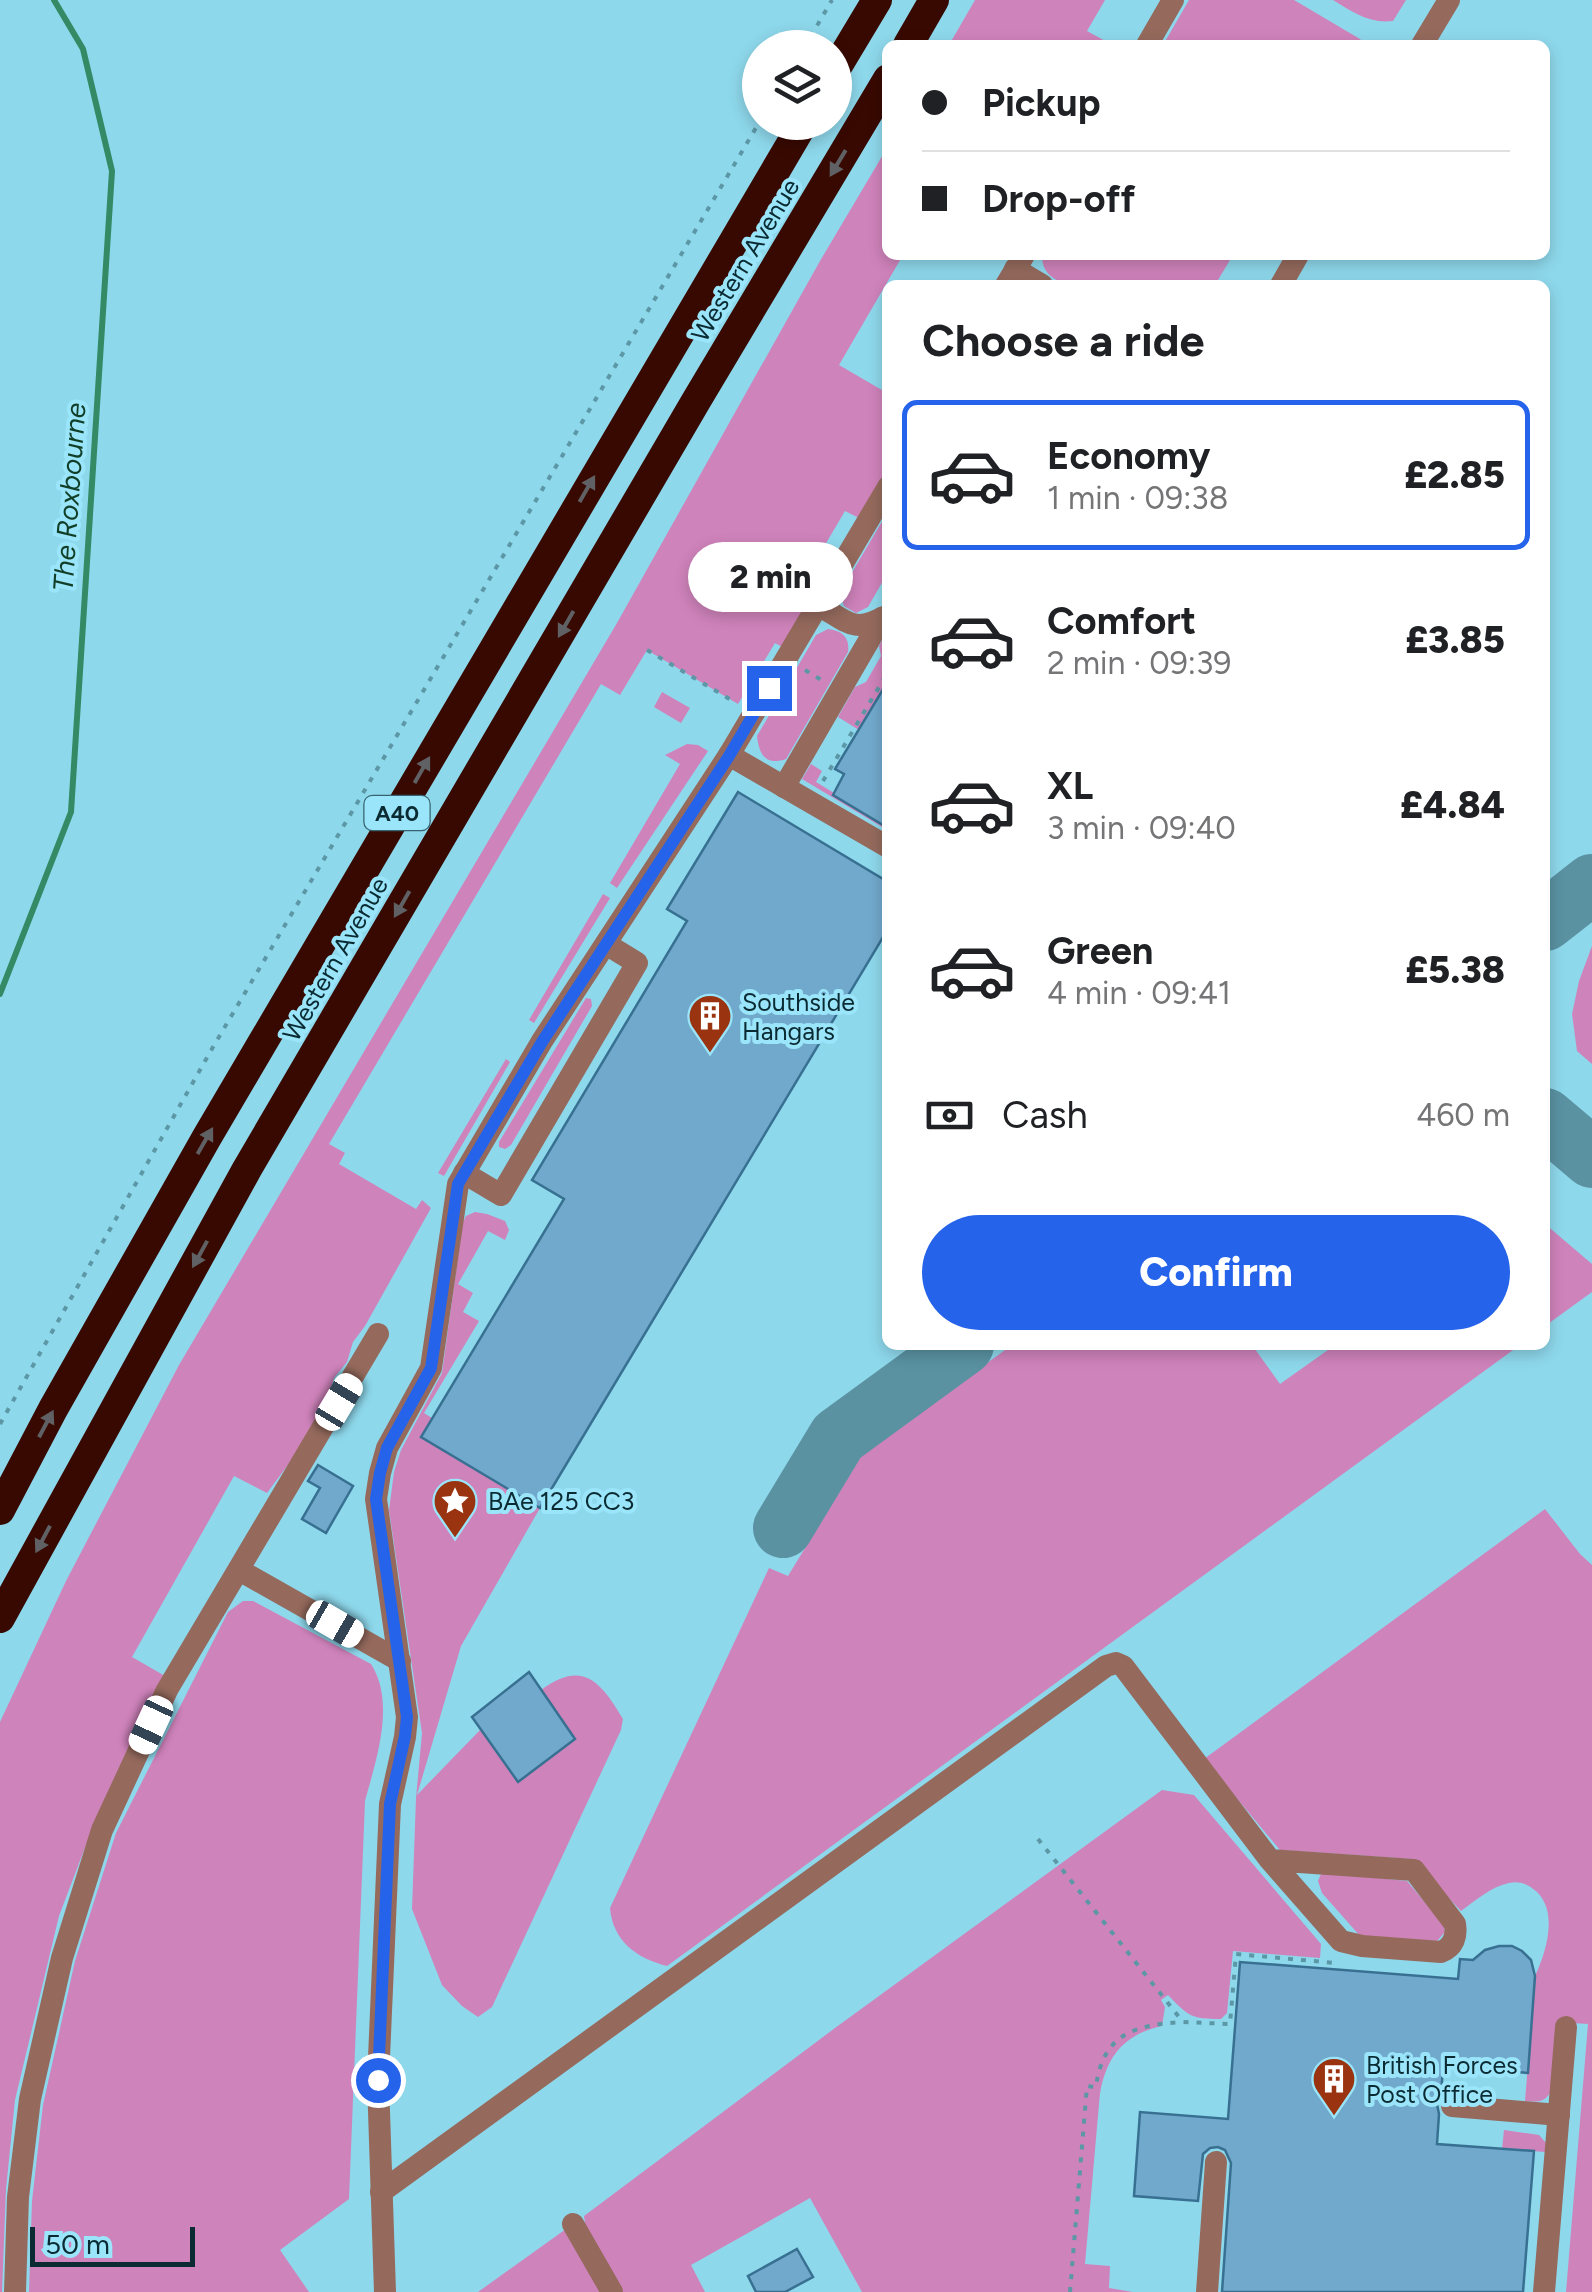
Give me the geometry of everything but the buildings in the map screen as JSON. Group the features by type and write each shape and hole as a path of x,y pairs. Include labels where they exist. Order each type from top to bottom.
{"highway":[{"path":"852,42 877,0"},
{"path":"911,40 934,0"},
{"name":"Western Avenue","path":"0,1618 257,1152 882,89"},
{"name":"Western Avenue","path":"0,1510 217,1120 793,140"}],"street":[{"path":"1150,40 1173,0"},
{"path":"1425,40 1448,0"},
{"path":"386,2292 378,2080 390,1804 407,1717 376,1499 387,1448 431,1368 458,1184 542,1042 729,756 882,497"},
{"path":"818,605 856,626 866,627 882,619"},
{"path":"784,787 882,622"},
{"path":"729,756 882,844"},
{"path":"464,1173 501,1195 637,962 606,944"},
{"path":"15,2292 18,2197 30,2099 62,1958 102,1830 168,1690 378,1334"},
{"path":"240,1570 400,1661"},
{"path":"381,2192 1106,1666 1124,1666 1270,1860 1341,1941 1428,1952 1447,1950 1453,1942 1456,1924 1414,1870 1270,1860"},
{"path":"1544,2292 1566,2027"},
{"path":"1452,2106 1558,2115"},
{"path":"1207,2292 1216,2162"},
{"path":"573,2224 612,2292"}],"path":[{"path":"814,30 832,0"},
{"path":"0,1424 212,1047 749,140"},
{"path":"647,650 738,704"},
{"path":"786,659 840,691"},
{"path":"875,668 882,671"},
{"path":"823,781 882,681"},
{"path":"1038,1839 1183,2022"},
{"path":"1070,2292 1087,2086 1096,2087 1104,2060 1129,2031 1147,2024 1230,2024 1236,1954 1342,1963"}],"shaded area":[{"path":"975,0 1105,0 1087,31 1104,40 952,40"},
{"path":"1189,0 1294,0 1361,40 1166,40"},
{"path":"1333,0 1406,0 1393,21 1376,21"},
{"path":"882,156 882,260 900,260 888,280 882,280 882,291 839,365 882,390 882,479 859,518 845,511 799,589 813,598 784,648 775,643 738,704 647,650 620,695 601,684 329,1144 345,1153 339,1164 416,1209 422,1200 431,1208 353,1342 347,1362 334,1378 325,1407 296,1454 267,1493 234,1476 132,1657 165,1676 86,1845 59,1916 15,2100 0,2292 0,1722 66,1581 179,1365 617,623"},
{"path":"1043,260 1230,260 1218,280 1058,280"},
{"path":"882,522 882,583 868,607 856,613 844,606 840,593"},
{"path":"828,629 844,636 848,652 786,759 769,760 760,749 757,736 816,635"},
{"path":"882,640 882,698 879,696 859,730 838,717 855,687 866,682 881,656"},
{"path":"662,692 690,708 681,723 654,707"},
{"path":"687,744 708,751 617,888 610,883 680,764 665,755"},
{"path":"811,764 822,771 816,782 882,827 802,779"},
{"path":"603,894 610,898 534,1023 529,1020"},
{"path":"1592,946 1592,1064 1577,1051 1572,1014"},
{"path":"586,998 591,999 592,1006 511,1145 499,1147 499,1142"},
{"path":"506,1059 510,1062 444,1176 438,1173"},
{"path":"475,1212 505,1221 509,1230 505,1240 488,1231 458,1284 473,1293 463,1312 479,1321 424,1413 432,1418 422,1437 540,1508 461,1646 417,1795 481,1729 518,1781 575,1739 541,1690 568,1676 590,1679 598,1685 623,1719 492,2007 478,2017 442,1985 412,1909 416,1798 422,1733 389,1510 401,1450 442,1373 463,1222"},
{"path":"1550,1228 1592,1264 1592,1292 1550,1322"},
{"path":"1005,1350 1256,1350 1280,1384 1328,1350 1513,1350 667,1966 645,1958 621,1939 610,1908 769,1568 788,1576 863,1453"},
{"path":"1545,1509 1592,1565 1592,2292 1566,2292 1588,2024 1557,2022 1550,2093 1536,2102 1525,2101 1535,1976 1548,1929 1541,1896 1527,1885 1512,1882 1490,1891 1461,1911 1412,1859 1280,1850 1204,1759"},
{"path":"243,1601 253,1601 371,1664 382,1696 382,1732 365,1801 349,2199 280,2250 309,2292 29,2292 32,2201 43,2105 75,1961 116,1833 228,1612"},
{"path":"1162,1790 1194,1795 1321,1944 1320,1958 1233,1951 1227,2013 1221,2019 1191,2015 1168,1995 1161,2000 1165,2007 1162,2026 1128,2041 1107,2068 1100,2093 1085,2264 1110,2266 1109,2288 1133,2292 862,2292 810,2198 691,2265 705,2292 622,2292 586,2230 584,2216"},
{"path":"1321,1874 1407,1881 1444,1925 1445,1932 1437,1941 1360,1936 1322,1893 1318,1881"},
{"path":"1504,2130 1539,2135 1547,2144 1546,2152 1502,2149"},
{"path":"566,2229 603,2292 478,2292"}],"waterway":[{"name":"The Roxbourne","path":"0,994 71,812 112,171 83,49 54,0"}],"taxiway":[{"path":"1550,917 1592,884"},
{"path":"1550,1122 1592,1158"},
{"path":"783,1528 838,1437 957,1350"}],"place":[{"name":"Southside Hangars","path":"710,1054"},
{"name":"BAe 125 CC3","path":"455,1539"},
{"name":"British Forces Post Office","path":"1334,2117"}],"route":[{"path":"378,2080 390,1804 407,1717 376,1499 387,1448 431,1368 458,1184 542,1042 729,756 769,688"}]}
